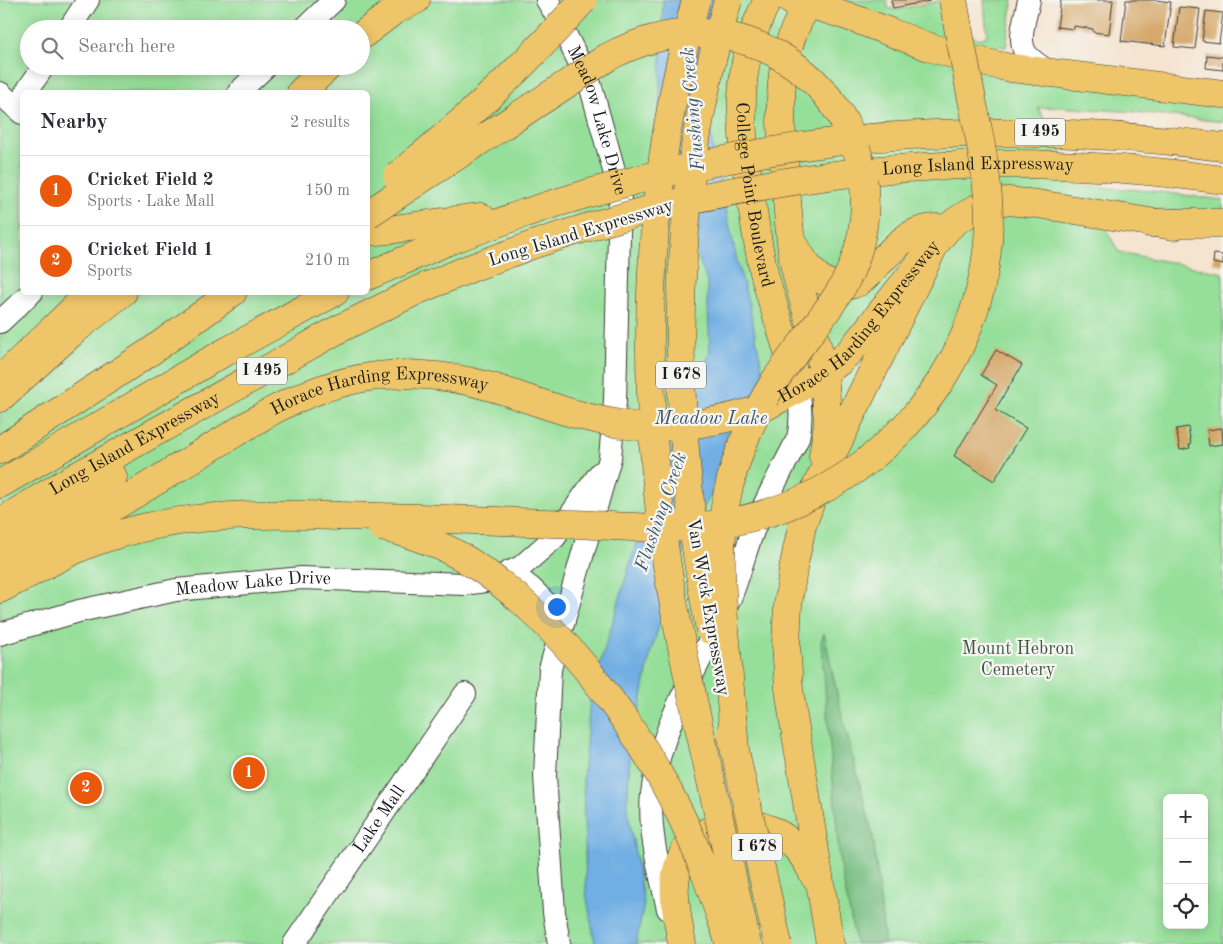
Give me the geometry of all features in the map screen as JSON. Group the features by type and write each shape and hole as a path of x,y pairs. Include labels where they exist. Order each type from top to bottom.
{"main road":[{"path":"370,29 396,10 416,0"},
{"path":"370,196 425,154 478,108 530,57 583,0"},
{"name":"Van Wyck Expressway","path":"696,0 672,99 659,188 651,304 652,427 662,530 675,611 747,944"},
{"name":"Van Wyck Expressway","path":"728,0 705,87 690,182 683,262 681,365 683,433 692,526 705,605 778,944"},
{"name":"College Point Boulevard","path":"768,0 757,20 746,60 741,94 741,114 759,252 798,390"},
{"path":"0,588 56,558 102,539 163,524 226,515 280,514 391,517 663,528 709,525 754,517 798,502 822,491 880,451 920,410 950,366 968,326 980,286 985,264 989,225 987,183 952,0"},
{"path":"803,1 954,55 1011,68 1223,94"},
{"name":"College Point Boulevard","path":"803,1 788,49 780,94 780,129 790,237 797,279 824,373 828,423 821,470 816,487"},
{"path":"370,213 608,57 640,42 657,37 672,34 702,33 735,38 752,43 767,49 796,66 810,77 832,103 849,130 860,160 864,191 863,222 857,253 845,281 837,295 787,363 754,416 739,452 728,492 722,528 721,582 735,750"},
{"path":"303,90 319,75"},
{"name":"Long Island Expressway","path":"370,275 451,240 590,192 692,166 779,149 857,139 918,134 1059,132 1170,140 1223,147"},
{"name":"Long Island Expressway","path":"0,522 79,475 331,333 409,294 535,244 647,210 772,184 866,171 944,166 1030,164 1124,169 1223,180"},
{"name":"Horace Harding Expressway","path":"0,576 263,416 318,389 358,379 402,374 448,376 495,388 589,418 639,426 671,426 717,421 763,408 798,390 839,362 852,349 940,238 956,221 991,202 1008,201 1038,204 1223,233"},
{"path":"370,232 525,213"},
{"path":"1150,223 1223,223"},
{"path":"790,237 804,262 820,279 842,286 859,282 910,235 928,228 940,238 816,487 802,526 793,569 788,605 786,644 791,698 828,937"},
{"path":"0,380 88,295"},
{"path":"0,398 75,330 119,295"},
{"path":"150,352 229,295"},
{"path":"0,450 241,295"},
{"name":"Long Island Expressway","path":"0,484 209,361 329,295"},
{"path":"0,548 74,500 137,463 240,384"},
{"path":"337,516 412,534 452,552 478,567 534,613 570,651 622,716 662,778 692,842 730,944"},
{"path":"682,944 674,891 683,854 690,844 704,833 724,826 738,824 753,824 768,828 791,842 802,853 815,878 828,937"}],"street":[{"path":"75,20 88,0"},
{"path":"313,20 334,0"},
{"name":"Meadow Lake Drive","path":"547,0 590,84 620,192 615,401 610,458 550,669 545,776 554,912 559,944"},
{"path":"1029,0 1021,37 1022,45 1025,53 1032,60 1049,72"},
{"path":"26,90 37,75"},
{"path":"241,90 257,75"},
{"path":"0,322 29,295"},
{"path":"678,944 668,911 654,832 652,796 655,776 666,734 728,602 754,526 798,438 801,415 798,390"},
{"name":"Meadow Lake Drive","path":"0,634 79,611 176,590 302,578 464,584 492,580 521,567 555,537 610,458"},
{"path":"510,572 530,588 564,621"},
{"name":"Lake Mall","path":"294,944 465,694"}],"green space":[{"name":"Mount Hebron Cemetery","path":"0,0 887,0 888,8 897,10 943,0 953,28 979,39 987,36 984,0 1013,0 1006,47 997,46 995,55 876,35 1223,105 1223,122 1137,112 1059,107 1038,108 1081,186 1153,191 1223,200 1223,213 1155,210 1089,200 1119,252 1223,273 1223,944 0,944"},
{"path":"824,633 840,707 873,836 885,944 856,944 840,865 821,642"}],"water":[{"name":"Meadow Lake","path":"663,0 715,0 703,69 713,148 763,373 733,451 685,546 651,651 630,758 627,807 644,904 636,944 595,944 586,893 583,778 590,698 629,567 682,404 710,354 707,282 665,163 659,117"}],"building":[{"path":"891,0 930,0 930,1 893,8"},
{"path":"1061,0 1113,0 1109,34 1093,32 1093,29 1074,26 1074,29 1057,27"},
{"path":"1126,0 1171,2 1165,46 1121,41"},
{"path":"1179,7 1200,9 1195,49 1174,47"},
{"path":"1206,11 1223,13 1219,43 1202,41"},
{"path":"1207,55 1223,57 1223,70 1206,68"},
{"path":"1214,254 1223,255 1223,265 1213,263"},
{"path":"996,350 1022,365 995,410 1026,428 994,481 954,456 997,385 981,375"},
{"path":"1188,427 1190,448 1180,450 1176,429"},
{"path":"1222,428 1223,444 1209,446 1207,430"}],"place":[{"name":"Cricket Field 2","path":"249,773"},
{"name":"Cricket Field 1","path":"86,788"}],"water label":[{"name":"Flushing Creek","path":"694,109"},
{"name":"Flushing Creek","path":"662,512"}]}
